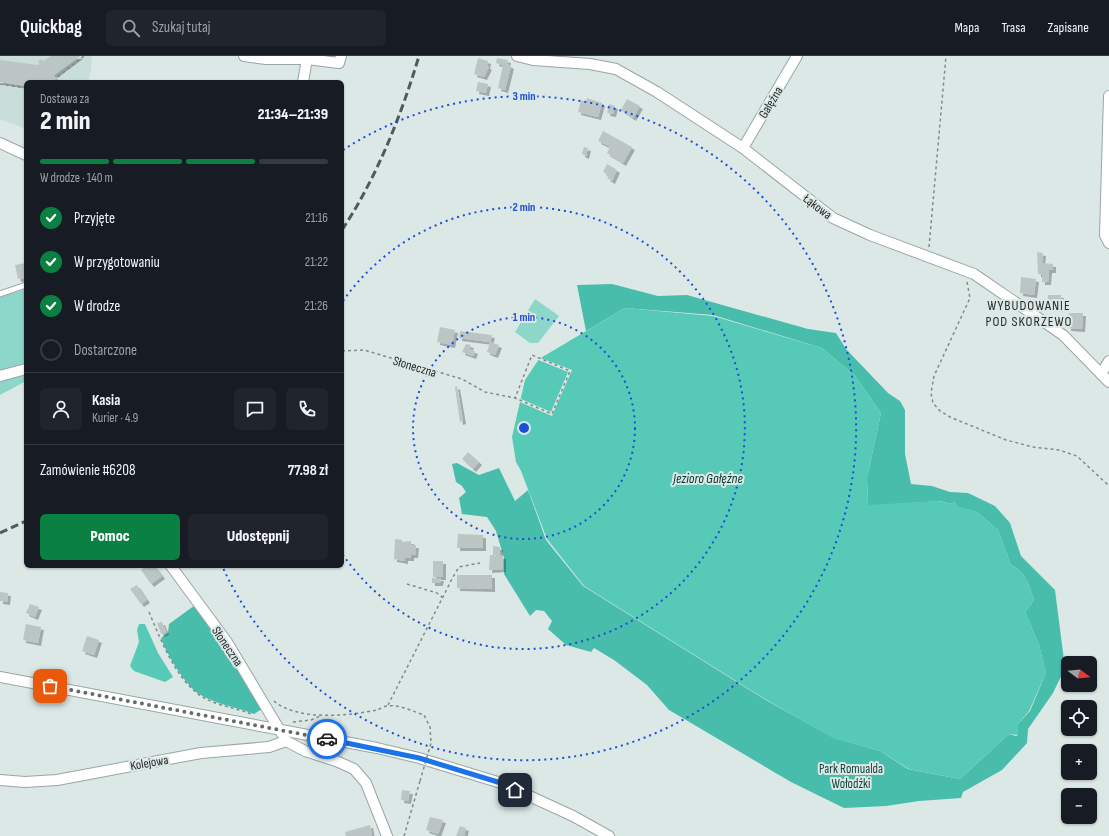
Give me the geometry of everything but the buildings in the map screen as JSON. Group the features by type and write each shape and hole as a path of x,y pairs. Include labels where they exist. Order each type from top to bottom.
{"street":[{"path":"244,56 307,59 339,63 340,56"},
{"name":"Łąkowa","path":"517,56 533,60 590,64 616,69 657,92 743,148 833,218 870,235 974,274 1034,314 1063,336 1109,382"},
{"name":"Gałęźna","path":"743,148 796,56"},
{"path":"303,80 307,59"},
{"path":"1109,96 1105,235 1109,243"},
{"path":"0,143 24,154"},
{"path":"1101,374 1109,361"},
{"path":"0,376 24,370"},
{"name":"Słoneczna","path":"172,568 227,642 279,730"},
{"path":"0,677 398,753 501,783 573,816 609,836"},
{"path":"279,730 286,741 305,751 336,761 354,769 366,783 387,836"},
{"name":"Kolejowa","path":"0,780 11,782 57,780 201,753 269,747 286,741"}],"lane":[{"path":"0,294 24,286"}],"path":[{"path":"56,80 59,76 84,56"},
{"path":"928,256 946,56"},
{"path":"0,84 24,88"},
{"path":"964,277 970,290 970,298 934,376 931,393 933,403 940,411 1006,440 1032,447 1059,450 1077,456 1109,486"},
{"name":"Słoneczna","path":"344,350 364,350 462,379 485,392 514,398 552,414 570,371 532,355 514,398"},
{"path":"388,706 459,567 480,563"},
{"path":"407,584 437,593 443,598"},
{"path":"149,612 164,647 184,679 197,694 217,703 253,715"},
{"path":"273,700 282,708 297,713 322,715 362,713 379,710 388,706 409,710 424,715 430,728 431,743 404,836"},
{"path":"292,722 311,720 322,715"}],"shaded area":[{"path":"0,56 92,56 89,80 24,80 24,128 0,119"},
{"path":"24,290 24,382 0,395 0,297"},
{"path":"535,299 559,316 538,343 530,343 515,332"}],"green space":[{"name":"Park Romualda Wołodźki","path":"612,284 658,296 687,295 808,329 836,333 846,349 888,393 900,401 905,410 905,454 911,484 932,486 950,492 968,493 995,506 1010,523 1021,556 1055,590 1063,656 1061,656 1061,676 1053,693 1028,729 1027,743 1002,770 963,792 961,798 919,801 886,806 844,808 791,782 669,710 647,685 614,660 594,648 591,652 566,645 548,629 552,621 544,611 536,610 530,616 504,574 504,558 496,531 487,517 462,514 459,498 466,492 462,486 456,482 452,464 457,463 479,475 499,468 515,501 528,490 546,540 583,586 764,699 834,738 880,751 908,769 960,779 1009,734 1016,736 1018,735 1018,724 1030,711 1046,673 1039,645 1025,612 1034,600 1032,594 1024,575 1011,565 998,530 977,512 958,507 955,502 950,504 940,501 868,506 867,478 881,413 855,376 822,348 713,315 625,308 586,331 577,285"},
{"path":"198,603 265,707 254,714 219,703 199,694 188,684 167,652 161,638 168,633 169,624"}],"water":[{"name":"Jezioro Gałęźne","path":"625,308 713,316 822,348 855,376 881,413 867,478 868,505 939,501 950,504 955,502 959,507 977,512 998,530 1011,565 1024,575 1032,594 1034,600 1025,612 1039,645 1046,673 1029,711 1018,724 1018,735 1009,734 960,779 909,769 880,751 833,738 765,699 584,586 547,539 521,471 516,462 512,437 525,380 539,359"},
{"path":"139,624 145,624 158,653 173,677 165,682 134,671 130,666 139,642 137,630"}],"pier":[{"path":"538,357 572,370 552,416 520,402 521,399 551,412 568,372 536,359"}],"railway":[{"path":"344,227 355,210 387,146 419,56"},
{"path":"0,533 24,522"}],"way so far":[{"path":"50,686 327,739"}],"district":[{"name":"WYBUDOWANIE POD SKORZEWO","path":"1029,314"}],"route":[{"path":"327,739 377,748 419,758 501,783 515,790"}]}
